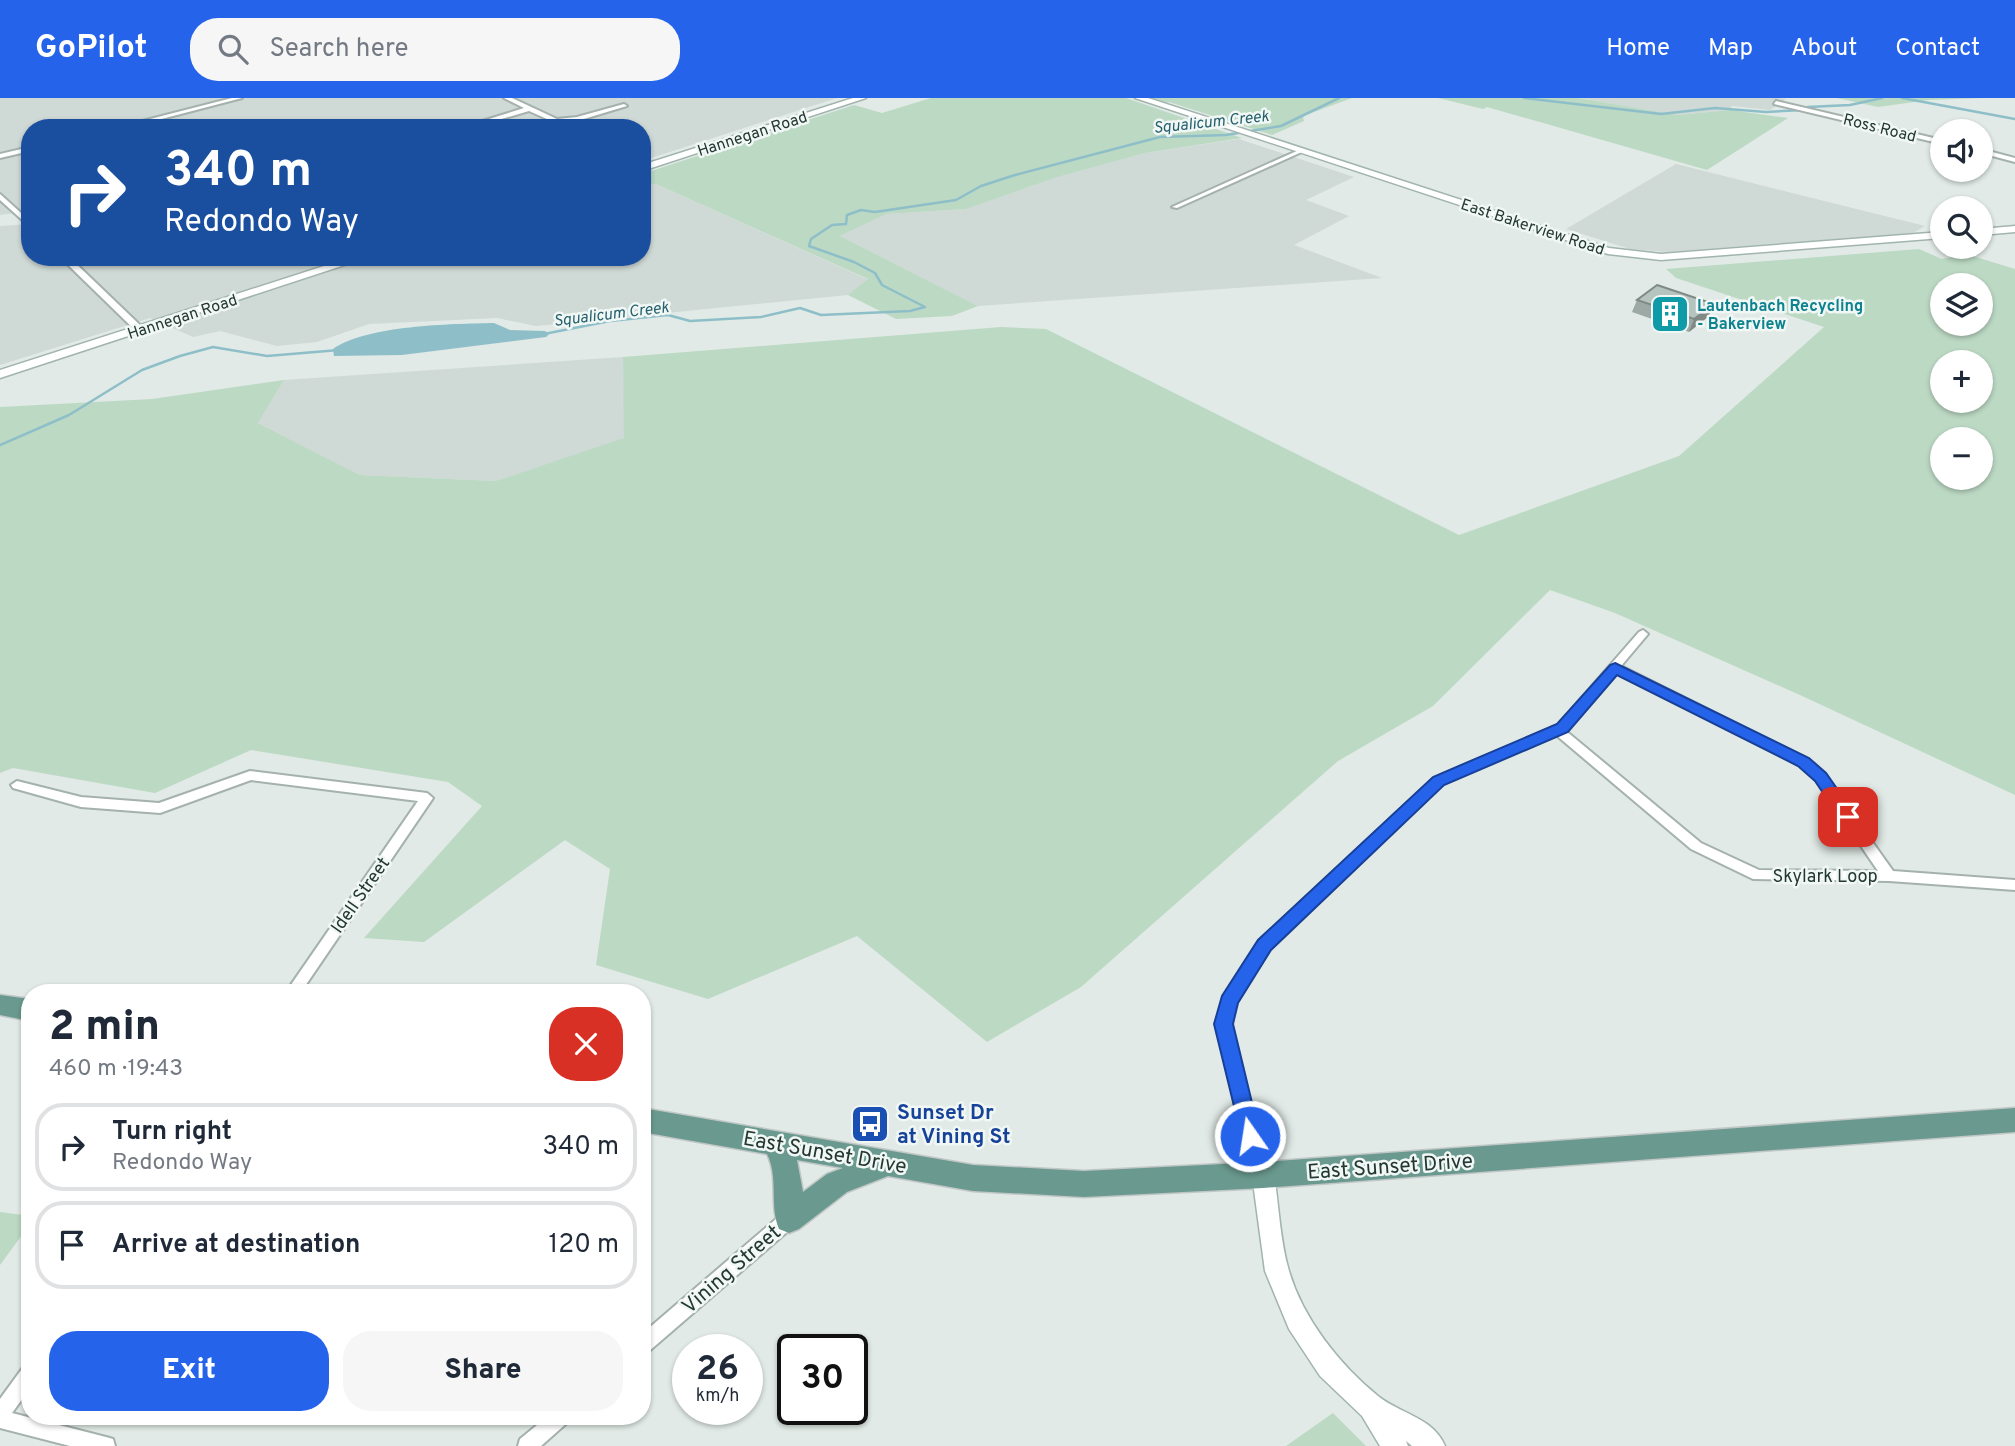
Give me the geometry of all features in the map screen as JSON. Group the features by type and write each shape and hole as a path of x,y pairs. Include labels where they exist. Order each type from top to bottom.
{"main road":[{"path":"0,1004 21,1008"},
{"name":"East Sunset Drive","path":"651,1122 973,1178 1084,1184 1263,1175 2015,1120"},
{"path":"776,1144 783,1155 789,1175 789,1219"},
{"path":"789,1219 837,1184 887,1163"}],"street":[{"path":"154,119 239,98"},
{"path":"507,98 552,119"},
{"name":"Hannegan Road","path":"651,165 862,98"},
{"name":"East Bakerview Road","path":"1139,98 1608,251 1661,257 1930,236"},
{"name":"Ross Road","path":"1776,103 1930,139"},
{"path":"574,119 624,106"},
{"path":"494,119 529,109"},
{"path":"0,156 21,151"},
{"path":"1175,207 1301,151"},
{"path":"1993,154 2015,160"},
{"path":"0,197 21,217"},
{"path":"1993,231 2015,229"},
{"path":"73,266 140,330"},
{"name":"Hannegan Road","path":"0,373 336,266"},
{"path":"1395,1446 1371,1406 1329,1367 1298,1320 1277,1271 1263,1175 1250,1136 1224,1024 1229,1001 1243,974 1264,945 1438,781 1558,730 1643,634"},
{"path":"1615,668 1803,762 1820,777 1889,876"},
{"name":"Skylark Loop","path":"1558,730 1696,846 1758,875 1889,876 2015,885"},
{"name":"Idell Street","path":"17,785 81,802 160,808 250,775 427,798 299,984"},
{"name":"Vining Street","path":"651,1338 789,1219"},
{"path":"21,1386 0,1417 21,1423"},
{"path":"1371,1406 1405,1423 1432,1446"},
{"path":"29,1425 106,1446"},
{"path":"527,1446 552,1425"}],"shaded area":[{"path":"0,98 837,98 651,158 651,119 21,119 21,212 0,215"},
{"path":"1578,98 1786,99 1770,110 1732,106 1730,110 1678,115"},
{"path":"1239,139 1354,177 1306,200 1349,216 1294,245 1382,278 978,306 840,236 887,214 966,209 1058,177 1145,153"},
{"path":"1676,164 1925,226 1913,233 1668,252 1630,249 1566,229"},
{"path":"651,184 656,184 869,280 848,295 536,326 497,318 369,324 317,342 277,346 220,331 193,337 150,318 0,365 0,226 21,225 21,266 651,266"},
{"path":"623,357 625,438 497,481 360,475 258,423 284,380"}],"green space":[{"path":"931,98 1126,98 1242,138 1145,153 1058,177 966,209 887,214 840,236 978,306 952,316 896,319 848,295 868,279 651,184 651,171 854,105 882,113"},
{"path":"1147,98 1352,98 1303,116 1304,121 1272,135 1169,102"},
{"path":"1438,98 1578,98 1678,115 1730,110 1788,118 1707,170 1487,107 1483,109"},
{"path":"1837,98 1983,98 1929,100 1878,107"},
{"path":"1919,249 1930,254 1930,259 1982,259 2015,269 2015,795 1615,613 1550,590 1433,706 1338,761 1081,987 987,1042 857,936 708,999 596,965 610,869 565,840 424,942 364,938 482,806 448,782 251,750 155,793 13,768 0,773 0,407 152,399 284,380 258,423 360,475 496,481 624,438 623,357 1001,327 1046,329 1459,535 1679,456 1824,327 1676,278 1666,269"},
{"path":"0,1212 21,1215 21,1236 0,1265"},
{"path":"1333,1413 1366,1446 1286,1446"}],"water":[{"path":"494,323 510,330 545,331 549,334 546,337 402,355 334,356 333,349 348,341 388,330"}],"building":[{"path":"1657,285 1714,304 1694,319 1637,300"}],"waterway":[{"name":"Squalicum Creek","path":"544,334 610,321 668,315 690,321 761,317 800,308 821,315 910,311 925,307 882,285 875,273 854,262 809,246 811,239 832,225 846,224 847,215 861,210 875,212 956,200 981,186 1015,175 1160,137 1226,135 1281,126 1339,98"},
{"name":"Squalicum Creek","path":"1524,98 1661,114 1715,108 1766,112 1803,110"},
{"name":"Squalicum Creek","path":"1808,107 1850,105 1882,98"},
{"name":"Squalicum Creek","path":"1902,98 2015,119"},
{"name":"Squalicum Creek","path":"0,445 69,415 142,370 180,356 213,347 267,356 339,350"}],"place":[{"name":"Lautenbach Recycling - Bakerview","path":"1670,314"},
{"name":"Sunset Dr at Vining St","path":"870,1124"}],"route":[{"path":"1250,1136 1224,1024 1229,1001 1243,974 1264,945 1438,781 1562,728 1615,668 1803,762 1820,777 1848,817"}]}
